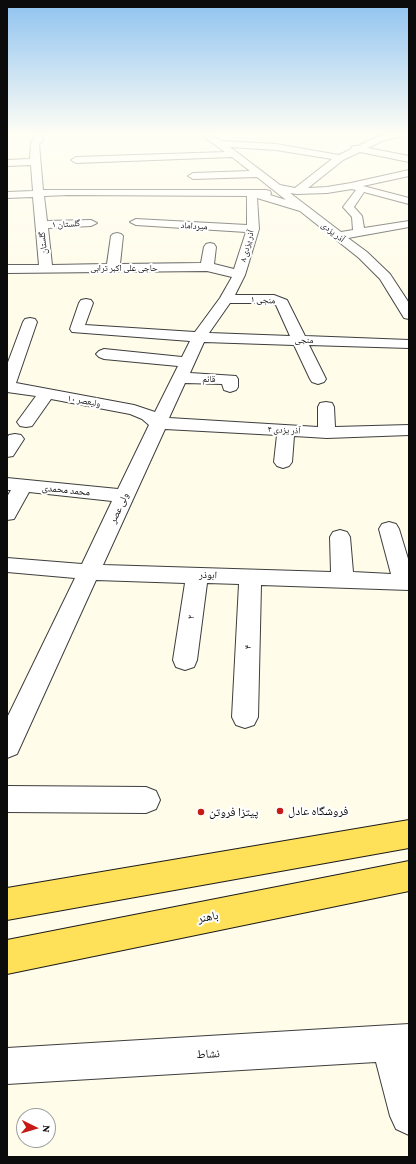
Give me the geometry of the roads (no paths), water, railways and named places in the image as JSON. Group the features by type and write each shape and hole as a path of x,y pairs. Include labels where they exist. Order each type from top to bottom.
{"main road":[{"path":"7,904 409,834"},
{"name":"باهنر","path":"7,958 409,876"}],"street":[{"name":"گلستان","path":"36,189 44,210 42,225 46,268"},
{"path":"7,195 100,189"},
{"path":"107,189 133,192 252,193 278,190 297,191 337,189"},
{"path":"224,193 231,189"},
{"path":"356,189 348,207 357,216 359,233"},
{"path":"362,189 409,201"},
{"name":"آذر یزدی","path":"278,190 363,255 385,277 408,311"},
{"path":"313,217 312,200 327,190"},
{"path":"68,192 69,204"},
{"path":"150,204 151,192"},
{"path":"196,206 201,193"},
{"path":"252,193 301,208"},
{"name":"۸ آذر یزدی","path":"240,275 253,229 252,193"},
{"name":"میرداماد","path":"136,222 253,229"},
{"name":"گلستان ۱","path":"42,225 91,223"},
{"path":"339,236 409,224"},
{"path":"113,268 117,236"},
{"path":"207,267 210,247"},
{"name":"حاجی علی اکبر ترابی","path":"7,269 207,267 221,269 240,275"},
{"name":"ولی عصر","path":"7,746 199,338 226,299 240,275"},
{"name":"منجی ۱","path":"226,299 268,299 280,301 300,340"},
{"name":"منجی","path":"86,303 77,329 199,338 409,344"},
{"path":"7,386 30,322"},
{"path":"300,340 318,379"},
{"path":"104,354 184,370"},
{"name":"قائم","path":"184,370 230,379 230,387"},
{"name":"۱۰ ولیعصر","path":"7,386 134,410 148,415 158,423"},
{"path":"26,422 46,394"},
{"path":"326,407 328,433"},
{"path":"226,427 229,410"},
{"name":"۴ آذر یزدی","path":"158,423 328,433 409,430"},
{"path":"283,462 286,430"},
{"path":"7,514 15,485"},
{"name":"محمد محمدی","path":"15,485 124,496"},
{"path":"389,529 406,582"},
{"path":"340,537 342,580"},
{"name":"ابوذر","path":"7,565 88,572 406,582"},
{"name":"۲","path":"185,660 197,575"},
{"name":"۴","path":"245,717 250,577"},
{"path":"7,799 146,800"},
{"path":"399,1043 409,1116"},
{"name":"نشاط","path":"7,1066 399,1043"}],"place":[{"name":"فروشگاه عادل","path":"280,811"},
{"name":"پیتزا فروتن","path":"201,812"}]}
